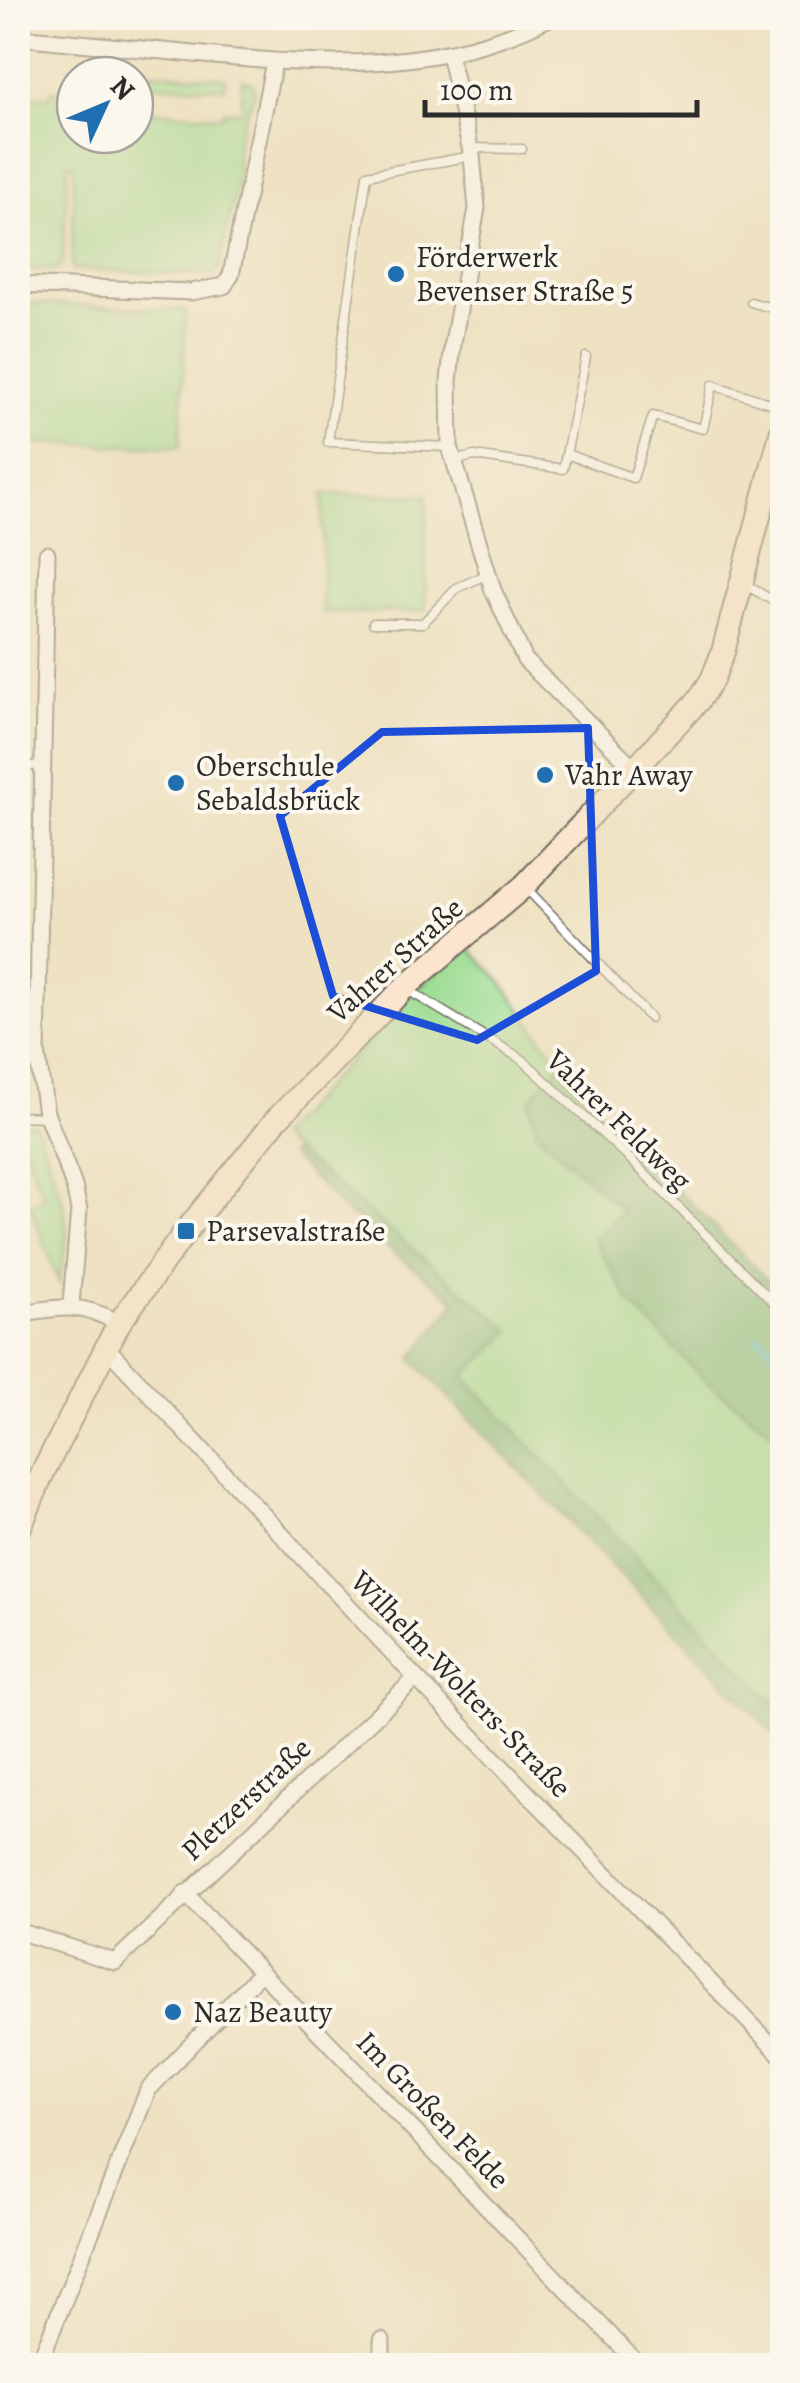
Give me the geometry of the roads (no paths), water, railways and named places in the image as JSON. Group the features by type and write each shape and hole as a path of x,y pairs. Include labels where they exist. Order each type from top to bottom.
{"main road":[{"name":"Vahrer Straße","path":"22,1510 119,1322 276,1120 404,988 524,886 679,725 712,680 782,430"}],"street":[{"path":"18,37 274,62 366,64 448,53 496,40 549,18"},
{"path":"448,53 472,152 478,208 453,343 449,381 452,454 488,574 525,660 636,770"},
{"path":"18,285 192,292 224,286 232,275 274,62"},
{"path":"48,554 37,1052 47,1117 74,1186 78,1210 71,1305"},
{"path":"18,1314 71,1305 100,1312 119,1322"},
{"name":"Wilhelm-Wolters-Straße","path":"105,1346 416,1678 782,2056"},
{"name":"Pletzerstraße","path":"18,1932 115,1962 416,1678"},
{"name":"Im Großen Felde","path":"185,1894 640,2366"},
{"path":"38,2366 148,2090 261,1972"},
{"path":"382,2340 382,2366"}],"lane":[{"path":"522,149 472,152 367,176 328,442 563,469 586,357"},
{"path":"752,302 782,311"},
{"path":"566,454 633,478 653,416 702,429 713,385 782,407"},
{"path":"372,623 423,623 456,588 488,574"},
{"path":"742,583 782,606"},
{"path":"18,767 43,766"},
{"path":"524,886 650,1018"},
{"name":"Vahrer Feldweg","path":"404,988 523,1060 631,1160 782,1311"},
{"path":"18,1116 47,1117"}],"waterway":[{"path":"757,1336 782,1358"}],"place":[{"name":"Förderwerk Bevenser Straße 5","path":"396,274"},
{"name":"Vahr Away","path":"545,775"},
{"name":"Oberschule Sebaldsbrück","path":"176,783"},
{"name":"Parsevalstraße","path":"186,1231"},
{"name":"Naz Beauty","path":"173,2012"}]}
